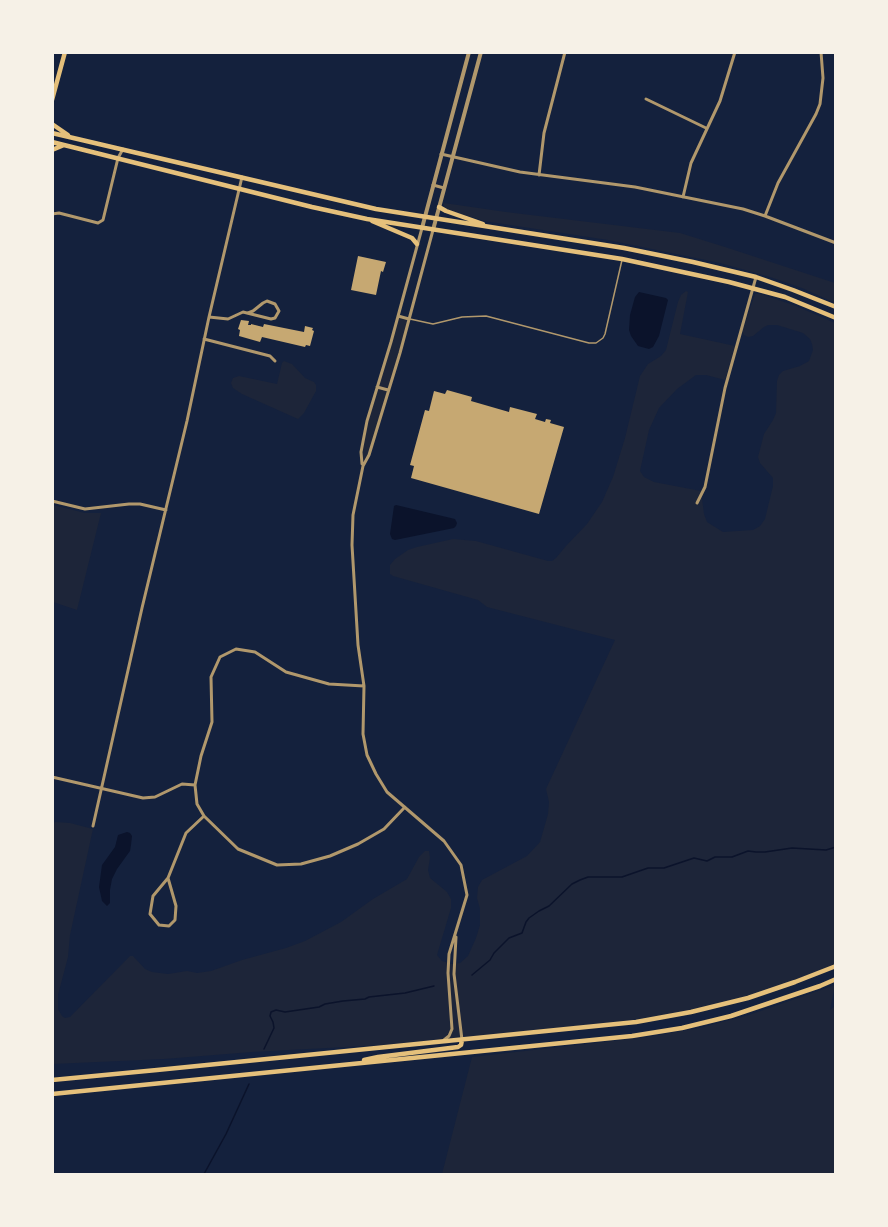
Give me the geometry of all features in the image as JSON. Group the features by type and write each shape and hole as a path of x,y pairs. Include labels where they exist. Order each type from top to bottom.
{"main road":[{"path":"52,100 65,52"},
{"path":"52,124 74,138"},
{"path":"52,133 360,206 624,248 693,262 756,277 836,307"},
{"path":"52,142 367,219 622,259 753,288 785,297 836,318"},
{"path":"52,150 64,145"},
{"path":"439,207 488,227"},
{"path":"367,219 411,238 417,244"},
{"path":"52,1080 636,1022 691,1012 757,994 836,966"},
{"path":"52,1094 632,1036 682,1028 731,1016 836,979"},
{"path":"344,1064 378,1057 458,1047 462,1040"}],"street":[{"path":"363,466 361,452 363,437 469,52"},
{"path":"441,1042 449,1036 452,1029 449,954 466,896 461,865 444,841 387,792 367,755 363,734 364,686 358,645 352,545 353,515 363,466 369,455 409,319 481,52"},
{"path":"539,175 544,133 565,52"},
{"path":"683,197 691,163 720,101 735,52"},
{"path":"765,216 778,183 820,104 823,78 821,52"},
{"path":"646,99 706,128"},
{"path":"52,214 59,213 98,223 103,220 118,158 123,149"},
{"path":"441,154 511,171 628,186 743,209 836,243"},
{"path":"93,826 242,177"},
{"path":"433,185 444,188"},
{"path":"622,259 624,248"},
{"path":"697,502 705,487 725,388 756,277"},
{"path":"209,317 228,319 240,313 248,313 271,319 275,318 279,311 275,304 267,301 248,313"},
{"path":"398,316 409,319"},
{"path":"204,339 270,356 275,361"},
{"path":"377,387 388,390"},
{"path":"52,501 85,509 140,504 166,510"},
{"path":"364,686 328,684 286,672 255,652 236,649 220,657 211,677 212,722 195,785 197,804 204,816 238,849 277,865 301,864 330,856 358,844 384,829 405,807"},
{"path":"52,777 143,798 155,797 182,784 195,785"},
{"path":"168,878 176,906 176,920 170,926 159,925 150,914 153,896 168,878 186,833 204,816"},
{"path":"456,932 454,974 462,1040"}],"lane":[{"path":"409,319 433,324 462,317 486,316 590,344 596,343 603,338 622,259"}],"shaded area":[{"path":"444,203 680,233 835,283 835,303 802,288 720,263 608,240 484,221 448,210"},
{"path":"686,291 688,292 680,334 735,346 725,380 696,375 677,389 659,408 649,430 640,471 644,477 654,482 701,491 707,522 723,532 753,530 765,519 773,478 760,463 758,457 764,434 776,413 777,381 783,371 809,361 813,350 810,339 803,333 777,325 768,325 753,336 744,335 742,332 755,294 796,306 835,323 835,964 794,981 745,997 693,1010 633,1020 420,1043 53,1064 52,824 55,822 93,829 70,935 68,957 58,995 58,1009 65,1018 70,1017 130,956 152,972 197,973 211,971 305,941 341,922 373,899 407,879 419,857 425,851 429,851 430,878 447,892 451,899 451,908 437,955 442,961 452,964 460,963 468,956 480,925 478,887 482,880 527,856 540,842 548,814 549,802 546,789 615,640 487,607 478,600 393,576 390,574 390,565 408,550 453,539 476,541 548,561 556,558 587,524 602,502 613,477 625,438 640,376 648,364 666,350 678,302"},
{"path":"639,292 668,300 659,336 653,347 649,349 638,346 629,330 630,315 635,297"},
{"path":"398,316 409,319 370,456 363,466 361,452 363,437"},
{"path":"284,361 292,364 305,378 316,385 316,391 304,413 298,419 242,394 233,388 231,383 233,378 239,376 277,384"},
{"path":"53,505 85,513 101,513 77,610 53,602"},
{"path":"396,505 455,519 457,523 454,528 395,540 390,534"},
{"path":"127,832 132,836 130,851 112,879 110,903 107,906 102,901 99,887 102,865 115,847 118,835"},
{"path":"835,985 830,1010 835,1006 835,1174 442,1174 472,1057 647,1037 699,1028 749,1015"}],"building":[{"path":"358,256 386,262 383,272 381,271 376,295 351,290"},
{"path":"241,320 249,321 248,325 263,327 264,324 304,332 305,326 313,328 314,331 310,346 305,347 262,337 260,342 239,336 240,330 238,329"},
{"path":"447,390 472,397 471,401 509,412 510,407 537,414 535,419 545,422 546,419 551,420 550,423 564,427 539,514 411,478 414,466 410,465 425,410 429,411 434,391 445,394"}],"waterway":[{"path":"472,975 490,960 509,938 522,933 529,918 549,906 572,884 588,877 622,877 648,868 664,868 694,858 707,861 715,857 732,857 748,851 765,852 792,848 826,850 836,847"},
{"path":"264,1049 274,1028 271,1012 276,1010 285,1012 319,1007 325,1004 405,993 434,986"},
{"path":"204,1174 249,1084"}]}
